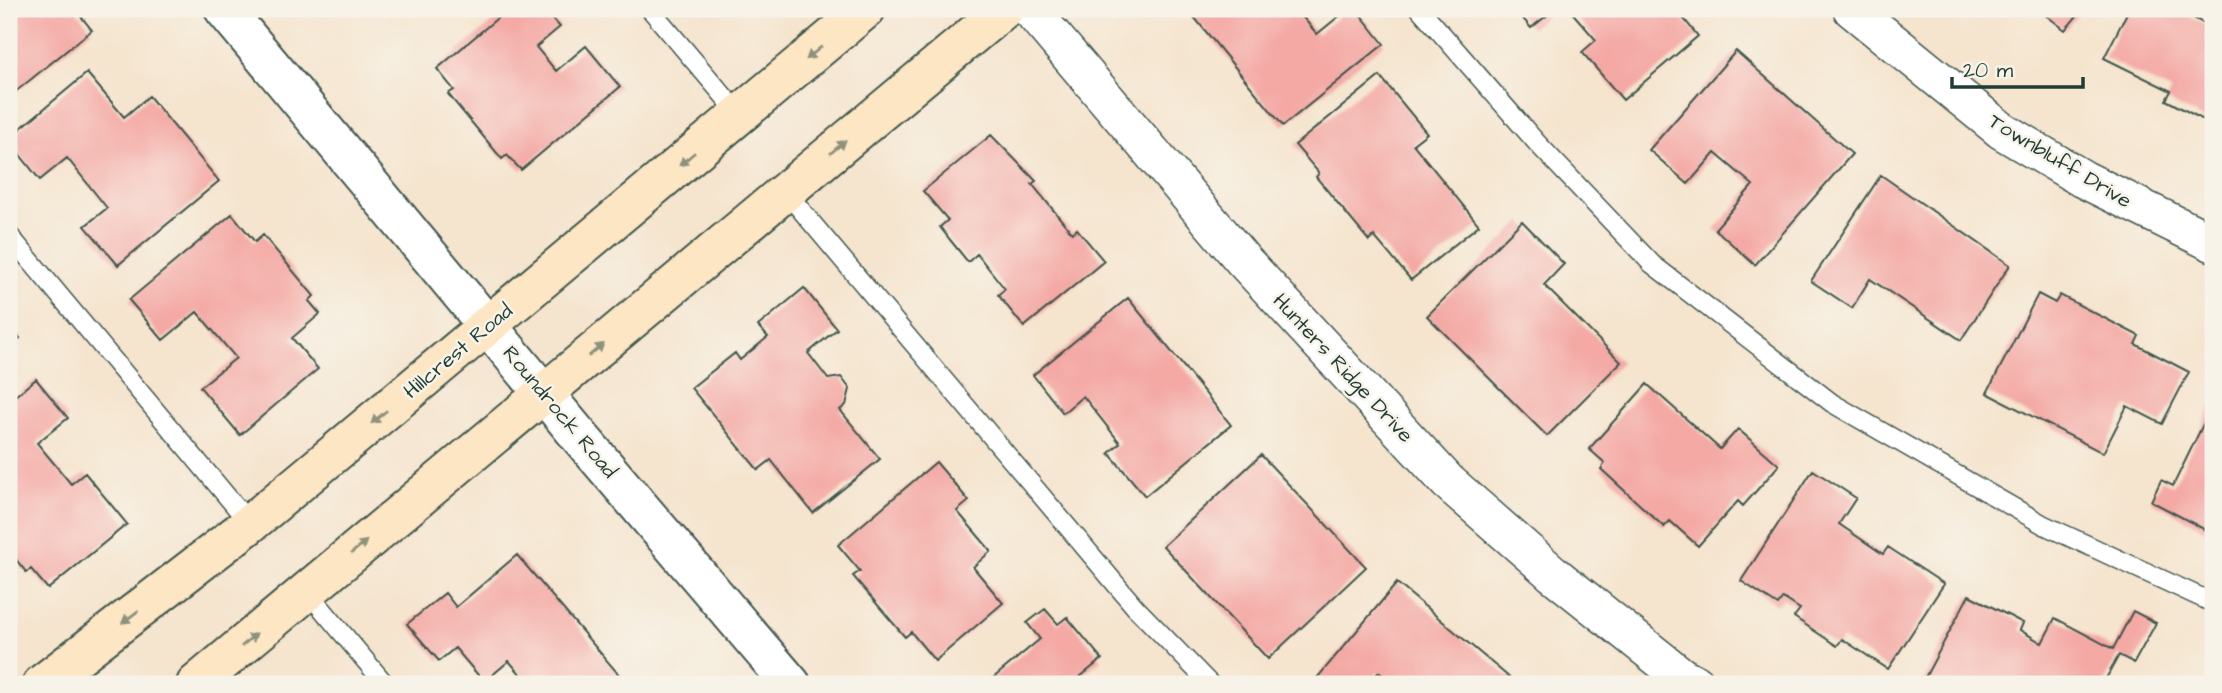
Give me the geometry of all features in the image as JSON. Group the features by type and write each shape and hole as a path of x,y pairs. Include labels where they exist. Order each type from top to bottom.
{"main road":[{"name":"Hillcrest Road","path":"42,684 250,524 866,9"},
{"path":"197,684 1004,9"}],"street":[{"name":"Roundrock Road","path":"224,9 544,394 791,684"},
{"name":"Hunters Ridge Drive","path":"1030,9 1243,260 1448,482 1552,573 1681,676 1696,684"},
{"name":"Townbluff Drive","path":"1852,9 2001,130 2083,179 2213,243"}],"lane":[{"path":"650,9 740,115"},
{"path":"1420,9 1537,143 1651,264 1832,403 2044,525 2213,603"},
{"path":"785,191 1135,607 1210,684"},
{"path":"9,235 250,524"},
{"path":"307,591 385,684"}],"building":[{"path":"9,9 75,9 92,30 9,97"},
{"path":"508,9 544,9 560,27 536,47 556,71 586,46 620,87 521,170 507,155 502,159 448,94 454,90 437,69"},
{"path":"1203,9 1296,9 1317,34 1348,9 1356,9 1384,44 1283,126 1194,17"},
{"path":"1515,9 1555,9 1531,28"},
{"path":"1569,9 1676,9 1698,36 1623,100 1582,52 1596,40"},
{"path":"2038,9 2083,9 2065,30"},
{"path":"2129,9 2176,9 2213,28 2213,125 2166,100 2171,91 2104,58"},
{"path":"1736,51 1852,154 1755,265 1715,229 1753,185 1715,153 1688,184 1649,150"},
{"path":"87,73 124,117 149,96 219,181 118,265 85,226 107,208 67,158 40,180 9,141 9,138"},
{"path":"1380,76 1427,133 1413,144 1479,225 1411,280 1374,236 1369,241 1316,177 1319,173 1295,145"},
{"path":"991,135 1036,181 1032,184 1072,233 1077,229 1104,261 1024,327 998,295 1005,289 977,254 968,262 940,227 948,220 923,191"},
{"path":"1881,175 2010,265 1961,340 1870,279 1852,308 1811,281"},
{"path":"232,214 255,242 263,235 314,296 309,301 320,314 292,338 318,369 240,435 200,387 236,358 197,312 163,340 129,300"},
{"path":"1522,221 1564,264 1544,285 1621,362 1547,436 1427,316"},
{"path":"804,288 837,329 808,353 828,379 841,377 850,389 846,405 840,410 880,459 813,513 771,460 758,470 691,388 735,353 740,360 768,337 758,326"},
{"path":"2038,294 2055,303 2060,295 2139,336 2135,344 2189,372 2162,424 2127,406 2103,453 1987,393"},
{"path":"1128,298 1231,425 1145,496 1109,453 1120,443 1083,396 1063,413 1033,375"},
{"path":"9,324 20,338 9,347"},
{"path":"36,379 68,418 37,443 71,484 85,473 127,524 48,589 31,569 26,572 9,551 9,401"},
{"path":"1647,384 1720,449 1738,429 1779,465 1743,506 1738,501 1698,546 1670,521 1664,527 1601,469 1605,463 1589,449"},
{"path":"2213,404 2213,534 2151,501 2161,480 2173,486"},
{"path":"1261,455 1366,567 1268,659 1163,546"},
{"path":"936,462 969,501 957,511 991,551 973,567 1003,603 935,661 911,632 905,637 853,576 860,571 838,545"},
{"path":"1813,470 1856,498 1839,524 1883,554 1888,547 1944,584 1888,669 1842,639 1837,646 1794,617 1800,609 1783,598 1778,605 1741,581"},
{"path":"517,555 621,677 612,684 529,684 509,661 484,682 455,648 439,661 407,624 445,593 456,607"},
{"path":"1397,583 1517,684 1392,684 1379,672 1368,684 1312,684"},
{"path":"1969,595 2023,623 2020,630 2042,643 2055,618 2113,649 2133,611 2156,623 2134,663 2119,655 2103,684 1922,683"},
{"path":"1045,609 1058,624 1067,617 1102,659 1075,681 1078,684 986,684 1040,639 1027,623"}]}
